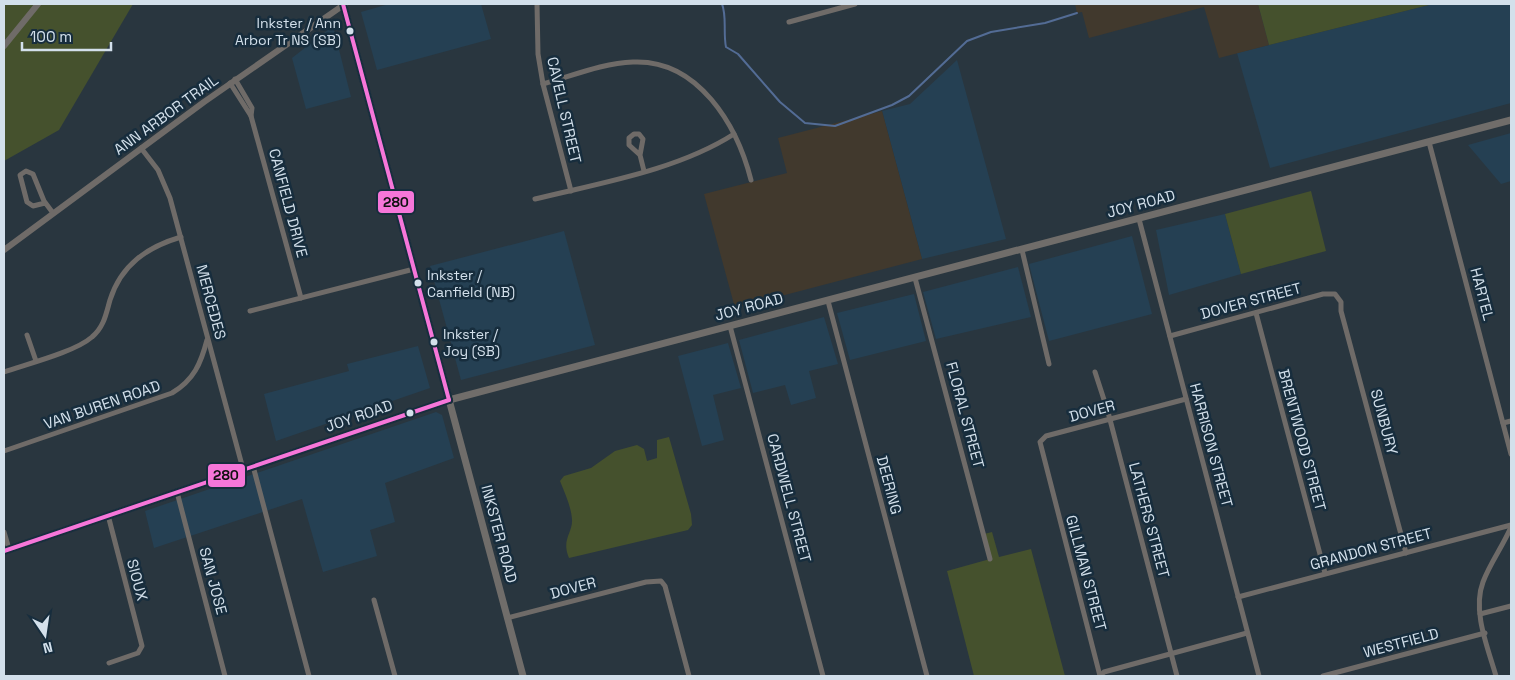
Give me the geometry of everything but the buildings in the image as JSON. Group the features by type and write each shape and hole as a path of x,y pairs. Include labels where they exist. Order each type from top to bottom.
{"main road":[{"name":"INKSTER ROAD","path":"344,4 523,676"},
{"name":"JOY ROAD","path":"6,550 449,400 1511,120"}],"street":[{"path":"4,46 38,4"},
{"name":"ANN ARBOR TRAIL","path":"4,250 233,81 344,4"},
{"name":"CAVELL STREET","path":"537,4 538,54 543,84 571,190"},
{"path":"789,22 853,4"},
{"path":"543,84 622,63 642,62 657,64 681,74 700,88 720,111 734,134 751,180"},
{"name":"CANFIELD DRIVE","path":"233,81 251,116 301,298"},
{"path":"535,199 644,171 692,156 734,134"},
{"name":"HARTEL","path":"1429,142 1511,454"},
{"name":"MERCEDES","path":"141,148 158,170 166,185 243,470"},
{"path":"640,155 644,171"},
{"path":"45,203 33,206 27,202 20,175 26,171 33,174 45,203 53,213"},
{"name":"HARRISON STREET","path":"1139,219 1259,676"},
{"path":"4,372 80,345 93,336 103,324 115,288 129,265 152,248 181,237"},
{"path":"1022,250 1049,364"},
{"path":"250,311 414,269"},
{"name":"FLORAL STREET","path":"915,278 990,559"},
{"name":"DOVER STREET","path":"1170,336 1324,294 1335,294 1338,297"},
{"name":"SUNBURY","path":"1338,297 1406,553"},
{"name":"DEERING","path":"828,301 927,676"},
{"name":"BRENTWOOD STREET","path":"1256,313 1325,574"},
{"name":"CARDWELL STREET","path":"730,326 824,676"},
{"path":"26,335 36,361"},
{"name":"VAN BUREN ROAD","path":"4,451 172,393 193,376 202,360 208,339"},
{"name":"LATHERS STREET","path":"1095,372 1110,419 1178,676"},
{"name":"DOVER","path":"1047,476 1040,447 1041,440 1046,436 1186,399"},
{"path":"1504,423 1511,421"},
{"path":"253,466 309,676"},
{"name":"GILLMAN STREET","path":"1047,476 1100,676"},
{"name":"SAN JOSE","path":"177,492 225,676"},
{"name":"SIOUX","path":"108,515 142,643 141,650 134,655 109,663"},
{"path":"1496,676 1480,614 1480,595 1483,582 1511,526"},
{"name":"GRANDON STREET","path":"1238,597 1511,526"},
{"path":"4,532 6,550"},
{"name":"DOVER","path":"507,618 657,580 665,586 689,676"},
{"path":"374,600 395,676"},
{"path":"1480,614 1511,606"},
{"path":"1100,676 1104,672 1247,633"},
{"name":"WESTFIELD","path":"1323,676 1485,633"}],"shaded area":[{"path":"389,4 481,4 491,39 377,70 361,12"},
{"path":"1075,4 1258,4 1269,45 1219,58 1204,7 1089,38 1082,12 1077,13"},
{"path":"1433,4 1511,4 1511,103 1270,168 1237,53"},
{"path":"333,26 351,97 306,109 292,58"},
{"path":"957,60 1006,239 922,259 882,111 910,104"},
{"path":"882,111 922,259 735,308 704,194 787,173 778,138"},
{"path":"1511,133 1511,181 1501,184 1468,145"},
{"path":"1225,214 1241,274 1169,295 1156,230"},
{"path":"564,231 595,345 461,380 430,266"},
{"path":"1132,236 1152,314 1049,341 1029,264"},
{"path":"1018,267 1031,317 936,339 923,292"},
{"path":"914,294 926,341 850,360 837,313"},
{"path":"824,317 838,364 809,371 816,398 791,405 785,385 753,393 739,340"},
{"path":"728,343 741,388 713,395 724,440 702,446 678,356"},
{"path":"418,346 430,388 276,441 264,394 349,371 347,364"},
{"path":"436,412 442,415 454,458 385,483 395,522 370,530 377,556 323,572 302,499 154,548 145,511"}],"green space":[{"path":"4,4 133,4 59,130 4,161"},
{"path":"1258,4 1433,4 1269,45"},
{"path":"1311,191 1326,251 1241,274 1225,214"},
{"path":"669,437 691,514 692,525 688,530 569,558 566,546 572,519 560,481 564,476 591,468 615,451 637,445 644,449 647,461 657,458 657,440"},
{"path":"992,532 999,557 1031,549 1065,676 974,676 947,571 990,559 984,534"}],"waterway":[{"path":"722,4 726,47 738,54 780,102 805,123 835,126 892,105 909,96 967,41 991,32 1045,23 1077,13"}],"transit line":[{"name":"280","path":"343,4 449,400"},
{"name":"280","path":"4,551 449,400"}],"place":[{"name":"Inkster / Ann Arbor Tr NS (SB)","path":"350,31"},
{"name":"Inkster / Canfield (NB)","path":"418,283"},
{"name":"Inkster / Joy (SB)","path":"434,342"}]}
